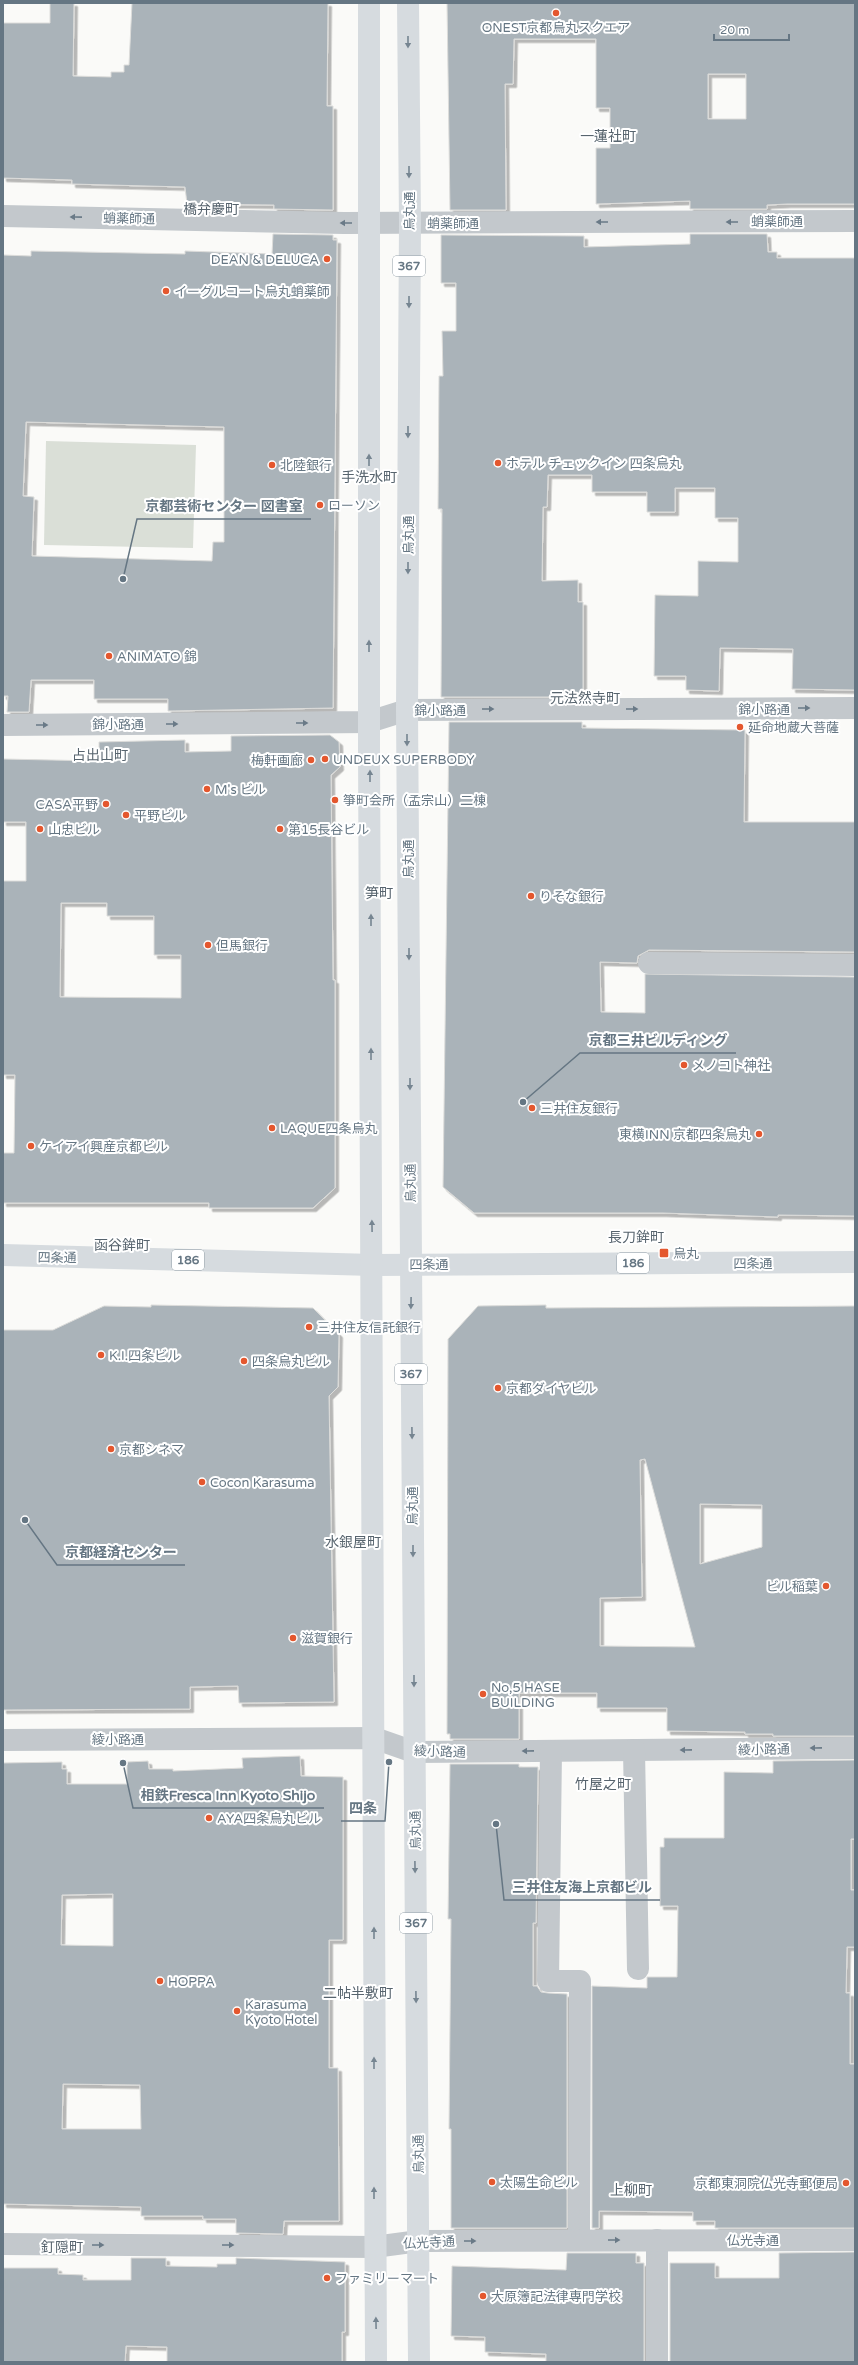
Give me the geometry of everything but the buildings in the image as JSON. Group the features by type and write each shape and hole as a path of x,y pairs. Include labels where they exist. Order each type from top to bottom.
{"main road":[{"path":"369,3 374,2247 376,2362"},
{"name":"烏丸通","path":"408,3 410,223 407,710 419,2362"},
{"name":"四条通","path":"3,1255 373,1264 855,1262"}],"street":[{"name":"蛸薬師通","path":"3,216 369,223 855,221"},
{"name":"錦小路通","path":"3,725 370,722 407,710 855,708"},
{"path":"649,963 855,965"},
{"name":"綾小路通","path":"3,1740 374,1738 414,1752 855,1748"},
{"path":"634,1750 638,1969"},
{"path":"551,1751 548,1981 580,1981 579,2240"},
{"path":"657,2240 658,2362"},
{"name":"仏光寺通","path":"3,2244 374,2247 419,2241 855,2240"}],"shaded area":[{"path":"46,441 196,445 193,548 44,545"}],"place":[{"name":"ONEST京都烏丸スクエア","path":"556,13"},
{"name":"DEAN & DELUCA","path":"327,259"},
{"name":"イーグルコート烏丸蛸薬師","path":"166,291"},
{"name":"ホテル チェックイン 四条烏丸","path":"498,463"},
{"name":"北陸銀行","path":"272,465"},
{"name":"ローソン","path":"320,505"},
{"name":"京都芸術センター 図書室","path":"123,579"},
{"name":"ANIMATO 錦","path":"109,656"},
{"name":"延命地蔵大菩薩","path":"740,727"},
{"name":"UNDEUX SUPERBODY","path":"325,759"},
{"name":"梅軒画廊","path":"311,760"},
{"name":"M's ビル","path":"207,789"},
{"name":"箏町会所（孟宗山）二棟","path":"335,800"},
{"name":"CASA平野","path":"106,804"},
{"name":"平野ビル","path":"126,815"},
{"name":"山忠ビル","path":"40,829"},
{"name":"第15長谷ビル","path":"280,829"},
{"name":"りそな銀行","path":"531,896"},
{"name":"但馬銀行","path":"208,945"},
{"name":"メノコト神社","path":"684,1065"},
{"name":"京都三井ビルディング","path":"523,1102"},
{"name":"三井住友銀行","path":"532,1108"},
{"name":"LAQUE四条烏丸","path":"272,1128"},
{"name":"東横INN 京都四条烏丸","path":"759,1134"},
{"name":"ケイアイ興産京都ビル","path":"31,1146"},
{"name":"烏丸","path":"664,1253"},
{"name":"三井住友信託銀行","path":"309,1327"},
{"name":"K.I.四条ビル","path":"101,1355"},
{"name":"四条烏丸ビル","path":"244,1361"},
{"name":"京都ダイヤビル","path":"498,1388"},
{"name":"京都シネマ","path":"111,1449"},
{"name":"Cocon Karasuma","path":"202,1482"},
{"name":"京都経済センター","path":"25,1520"},
{"name":"ビル稲葉","path":"826,1586"},
{"name":"滋賀銀行","path":"293,1638"},
{"name":"No,5 HASE BUILDING","path":"483,1694"},
{"name":"四条","path":"389,1762"},
{"name":"相鉄Fresca Inn Kyoto Shijo","path":"123,1763"},
{"name":"AYA四条烏丸ビル","path":"209,1818"},
{"name":"三井住友海上京都ビル","path":"496,1824"},
{"name":"HOPPA","path":"160,1981"},
{"name":"Karasuma Kyoto Hotel","path":"237,2011"},
{"name":"太陽生命ビル","path":"492,2182"},
{"name":"京都東洞院仏光寺郵便局","path":"846,2183"},
{"name":"ファミリーマート","path":"327,2278"},
{"name":"大原簿記法律専門学校","path":"483,2296"}],"district":[{"name":"一蓮社町","path":"608,136"},
{"name":"橋弁慶町","path":"211,209"},
{"name":"手洗水町","path":"369,477"},
{"name":"元法然寺町","path":"585,698"},
{"name":"占出山町","path":"100,755"},
{"name":"笋町","path":"379,893"},
{"name":"長刀鉾町","path":"636,1237"},
{"name":"函谷鉾町","path":"122,1245"},
{"name":"水銀屋町","path":"353,1542"},
{"name":"竹屋之町","path":"603,1784"},
{"name":"二帖半敷町","path":"358,1993"},
{"name":"上柳町","path":"631,2190"},
{"name":"釘隠町","path":"62,2247"}]}
